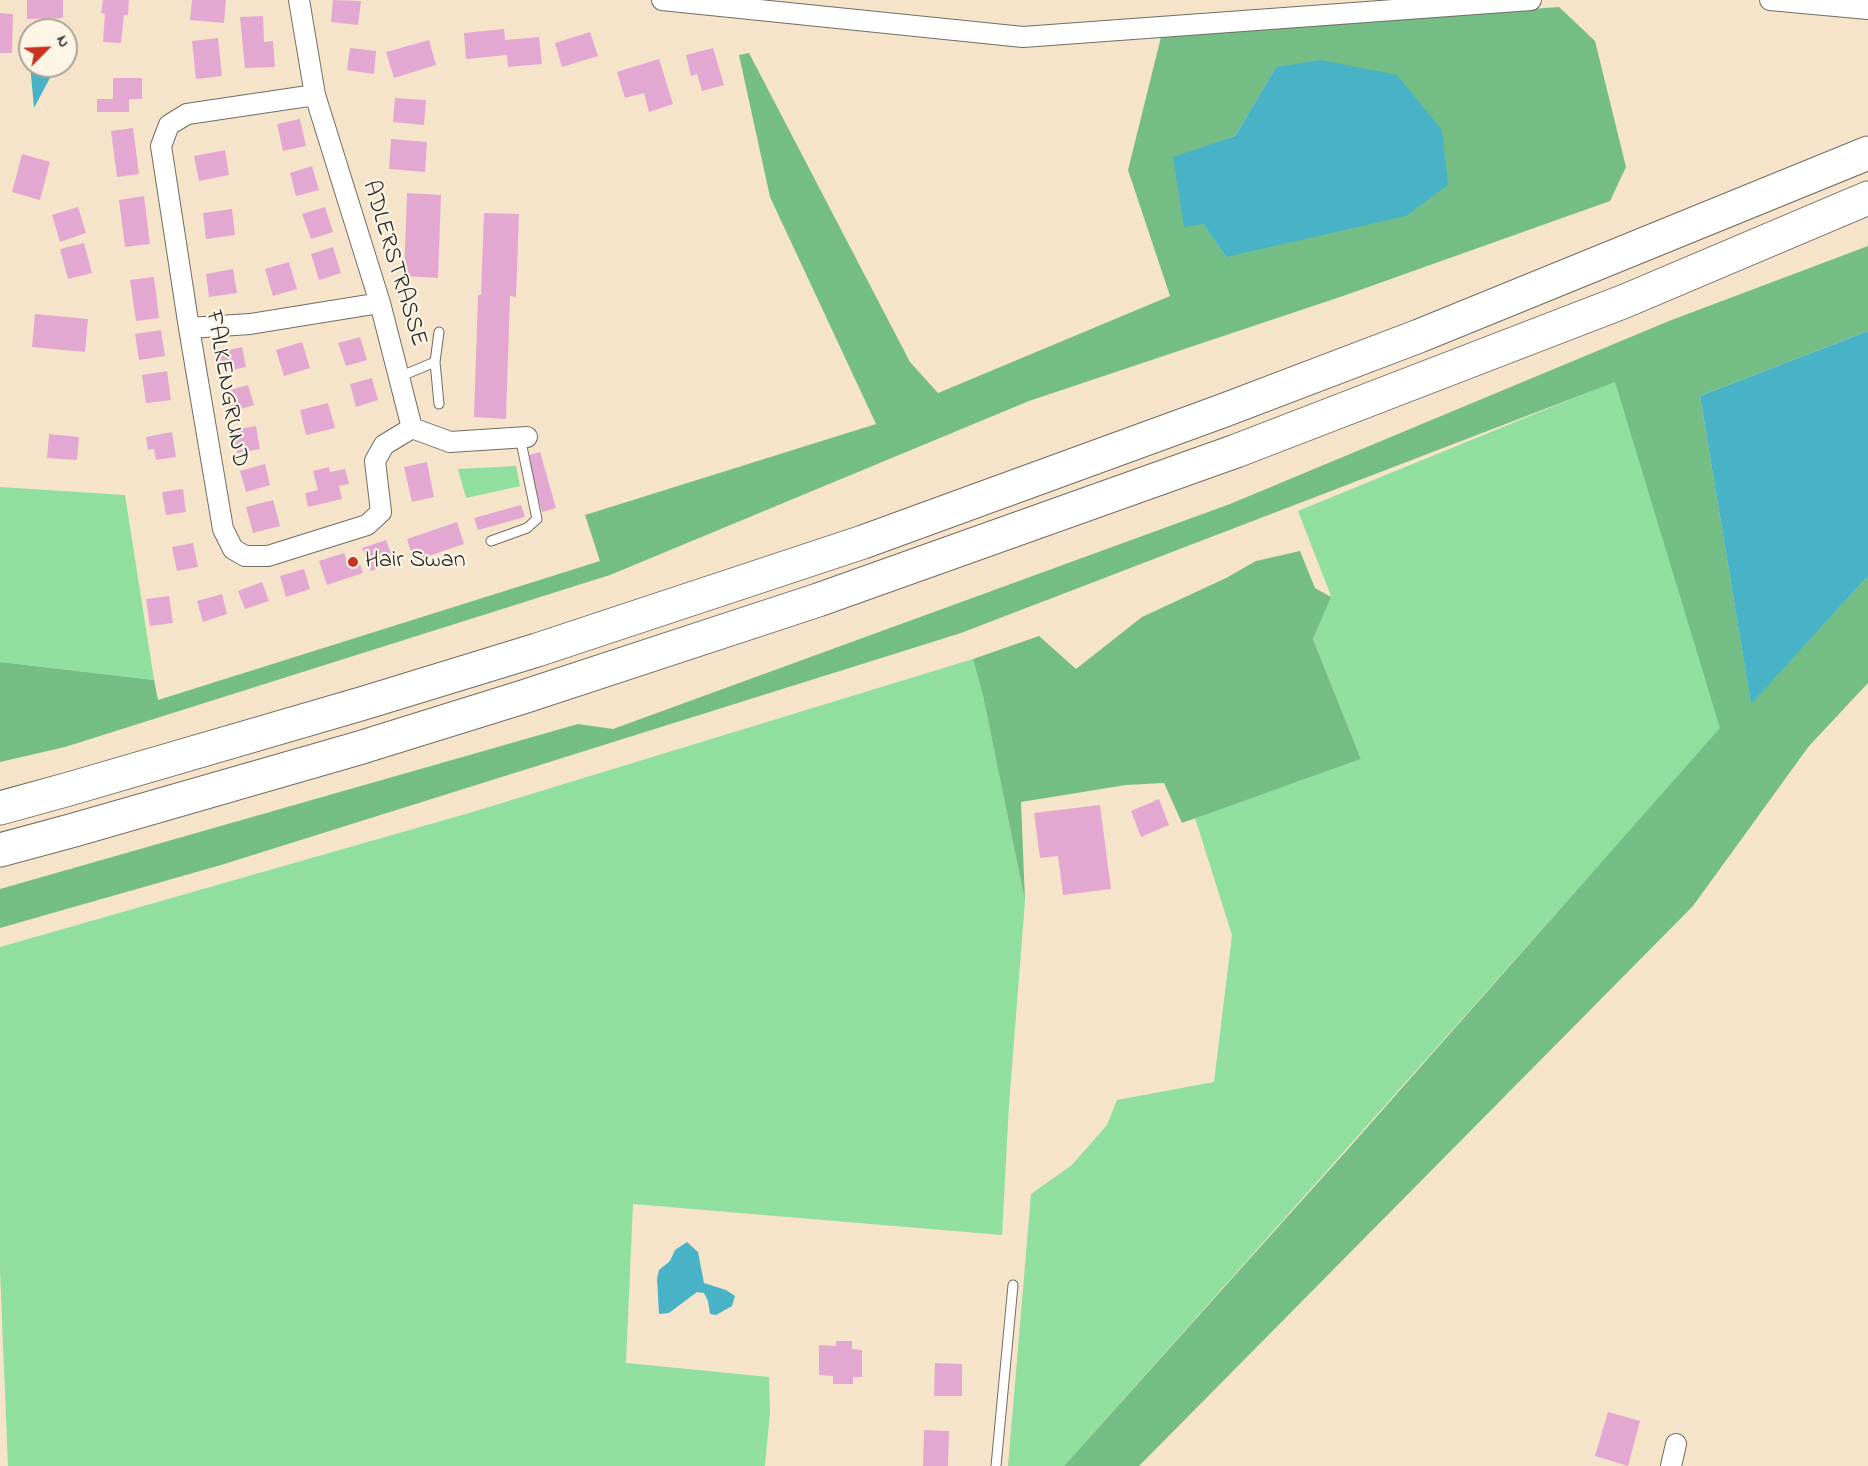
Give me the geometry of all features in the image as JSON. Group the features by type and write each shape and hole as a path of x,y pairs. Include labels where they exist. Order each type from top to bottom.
{"highway":[{"path":"0,808 537,650 863,542 1222,411 1419,336 1868,153"},
{"path":"0,850 142,811 474,712 829,596 1247,446 1656,288 1868,198"}],"street":[{"name":"ADLERSTRASSE","path":"299,0 315,95 380,303 412,428"},
{"path":"662,0 1023,37 1531,0"},
{"path":"1770,0 1868,9"},
{"name":"FALKENGRUND","path":"315,95 187,114 168,125 161,146 189,328 224,529 233,549 245,556 268,556 367,525 381,512 375,461 384,445 412,428"},
{"path":"189,328 250,324 380,303"},
{"path":"412,428 450,442 523,437"},
{"path":"1671,1466 1676,1444"}],"lane":[{"path":"439,332 435,362 439,404"},
{"path":"399,377 435,362"},
{"path":"491,541 527,528 537,519 523,437"},
{"path":"996,1466 1013,1285"}],"green space":[{"path":"1559,7 1595,41 1626,167 1610,201 1343,296 1029,401 610,575 65,747 0,762 0,662 154,680 158,700 600,561 585,515 876,424 770,197 739,55 749,53 910,362 938,393 1170,296 1128,170 1161,37","holes":["1276,67 1226,257 1203,224 1174,158 1235,136"]},
{"path":"1868,246 1868,331 1700,396 1751,703 1868,576 1868,683 1809,746 1693,906 1139,1466 1064,1466 1720,728 1615,382 961,633 221,865 0,928 0,889 578,724 613,729 1230,504 1669,321"},
{"path":"1615,381 1721,728 1064,1466 1008,1466 1031,1194 1072,1165 1107,1125 1117,1100 1214,1082 1232,935 1195,818 1361,759 1313,639 1331,596 1298,511"},
{"path":"516,466 520,486 466,498 458,469"},
{"path":"0,487 125,495 154,680 0,662"},
{"path":"1300,551 1315,588 1331,597 1313,639 1361,759 1182,823 1164,783 1126,785 1021,802 1025,901 983,696 973,659 1039,636 1076,669 1142,617 1226,578 1256,561"},
{"path":"973,659 983,696 1025,901 1009,1105 1002,1235 633,1204 626,1363 769,1377 770,1412 765,1466 8,1466 0,1271 0,947 469,813"}],"water":[{"path":"1321,60 1397,75 1442,130 1448,185 1406,216 1226,257 1203,224 1184,227 1173,157 1235,136 1276,67"},
{"path":"31,78 50,78 34,108"},
{"path":"1868,331 1868,576 1751,704 1700,396"},
{"path":"687,1242 698,1252 704,1283 726,1290 735,1296 732,1306 716,1315 710,1314 704,1293 697,1292 669,1313 659,1314 657,1278 659,1270 670,1261 675,1250"}],"building":[{"path":"27,0 63,0 63,18 27,18"},
{"path":"103,0 129,0 128,15 124,15 121,43 103,42 105,14 101,13"},
{"path":"192,0 226,0 224,23 190,20"},
{"path":"333,0 361,1 358,25 331,22"},
{"path":"0,13 13,14 12,53 0,53"},
{"path":"263,16 264,42 273,41 275,67 245,68 240,17"},
{"path":"504,29 505,40 539,37 542,64 508,67 507,55 466,59 464,33"},
{"path":"590,32 598,56 562,67 555,43"},
{"path":"218,38 222,76 196,79 192,41"},
{"path":"429,40 436,65 394,78 386,52"},
{"path":"350,48 376,51 374,74 347,70"},
{"path":"713,48 724,85 702,91 697,74 691,76 686,55"},
{"path":"659,59 673,104 649,112 644,93 625,98 617,72"},
{"path":"113,78 142,78 142,99 129,99 129,112 97,112 97,99 113,99"},
{"path":"395,98 426,100 424,125 393,122"},
{"path":"300,119 306,146 283,151 277,124"},
{"path":"133,128 139,174 117,177 111,131"},
{"path":"391,139 427,142 425,172 389,169"},
{"path":"225,150 229,175 199,181 194,156"},
{"path":"22,154 50,162 40,200 12,192"},
{"path":"312,166 319,190 296,196 290,173"},
{"path":"407,193 441,195 438,278 404,276"},
{"path":"144,196 150,244 125,247 119,200"},
{"path":"78,207 86,233 60,242 52,215"},
{"path":"325,207 333,232 311,239 302,214"},
{"path":"232,209 235,235 206,239 203,213"},
{"path":"484,213 519,214 516,297 510,296 506,419 474,417 478,295 481,295"},
{"path":"84,243 92,273 68,279 60,249"},
{"path":"333,247 341,273 319,280 311,254"},
{"path":"289,262 297,289 273,296 265,269"},
{"path":"233,269 237,293 209,297 206,274"},
{"path":"154,277 159,318 136,321 130,280"},
{"path":"35,314 88,319 85,352 32,347"},
{"path":"161,330 165,356 139,360 135,334"},
{"path":"360,337 367,360 346,366 338,343"},
{"path":"302,342 310,368 284,376 276,350"},
{"path":"242,347 246,367 224,372 219,352"},
{"path":"167,371 171,400 146,403 142,375"},
{"path":"372,378 378,400 356,407 350,384"},
{"path":"248,385 254,405 231,412 226,391"},
{"path":"328,403 335,428 306,435 300,410"},
{"path":"256,426 260,449 237,453 233,430"},
{"path":"172,432 176,457 156,460 154,449 148,450 146,437"},
{"path":"49,434 79,437 77,460 47,458"},
{"path":"540,452 556,508 542,512 526,456"},
{"path":"427,462 434,497 412,502 404,467"},
{"path":"265,464 270,485 246,492 240,471"},
{"path":"329,467 330,472 345,469 349,484 339,486 342,499 308,507 305,493 318,490 313,471"},
{"path":"183,489 186,512 166,515 162,492"},
{"path":"273,500 280,526 253,533 246,507"},
{"path":"521,505 525,517 478,530 474,518"},
{"path":"457,522 464,544 414,561 407,539"},
{"path":"386,540 394,562 371,571 362,548"},
{"path":"193,543 198,567 177,571 172,547"},
{"path":"344,553 347,561 358,557 363,573 327,585 319,561"},
{"path":"304,569 310,589 286,597 280,576"},
{"path":"262,582 269,601 245,609 238,591"},
{"path":"222,594 227,614 203,622 197,601"},
{"path":"169,596 173,623 150,626 146,599"},
{"path":"1159,799 1169,825 1141,837 1131,811"},
{"path":"1100,805 1111,889 1063,895 1058,856 1040,858 1034,813"},
{"path":"836,1341 852,1341 852,1349 862,1350 862,1377 853,1377 853,1384 833,1384 833,1376 819,1375 819,1345 836,1346"},
{"path":"935,1363 962,1364 962,1396 934,1396"},
{"path":"1608,1412 1640,1421 1628,1466 1595,1456"},
{"path":"924,1430 949,1431 948,1466 923,1466"}],"place":[{"name":"Hair Swan","path":"353,562"}]}
